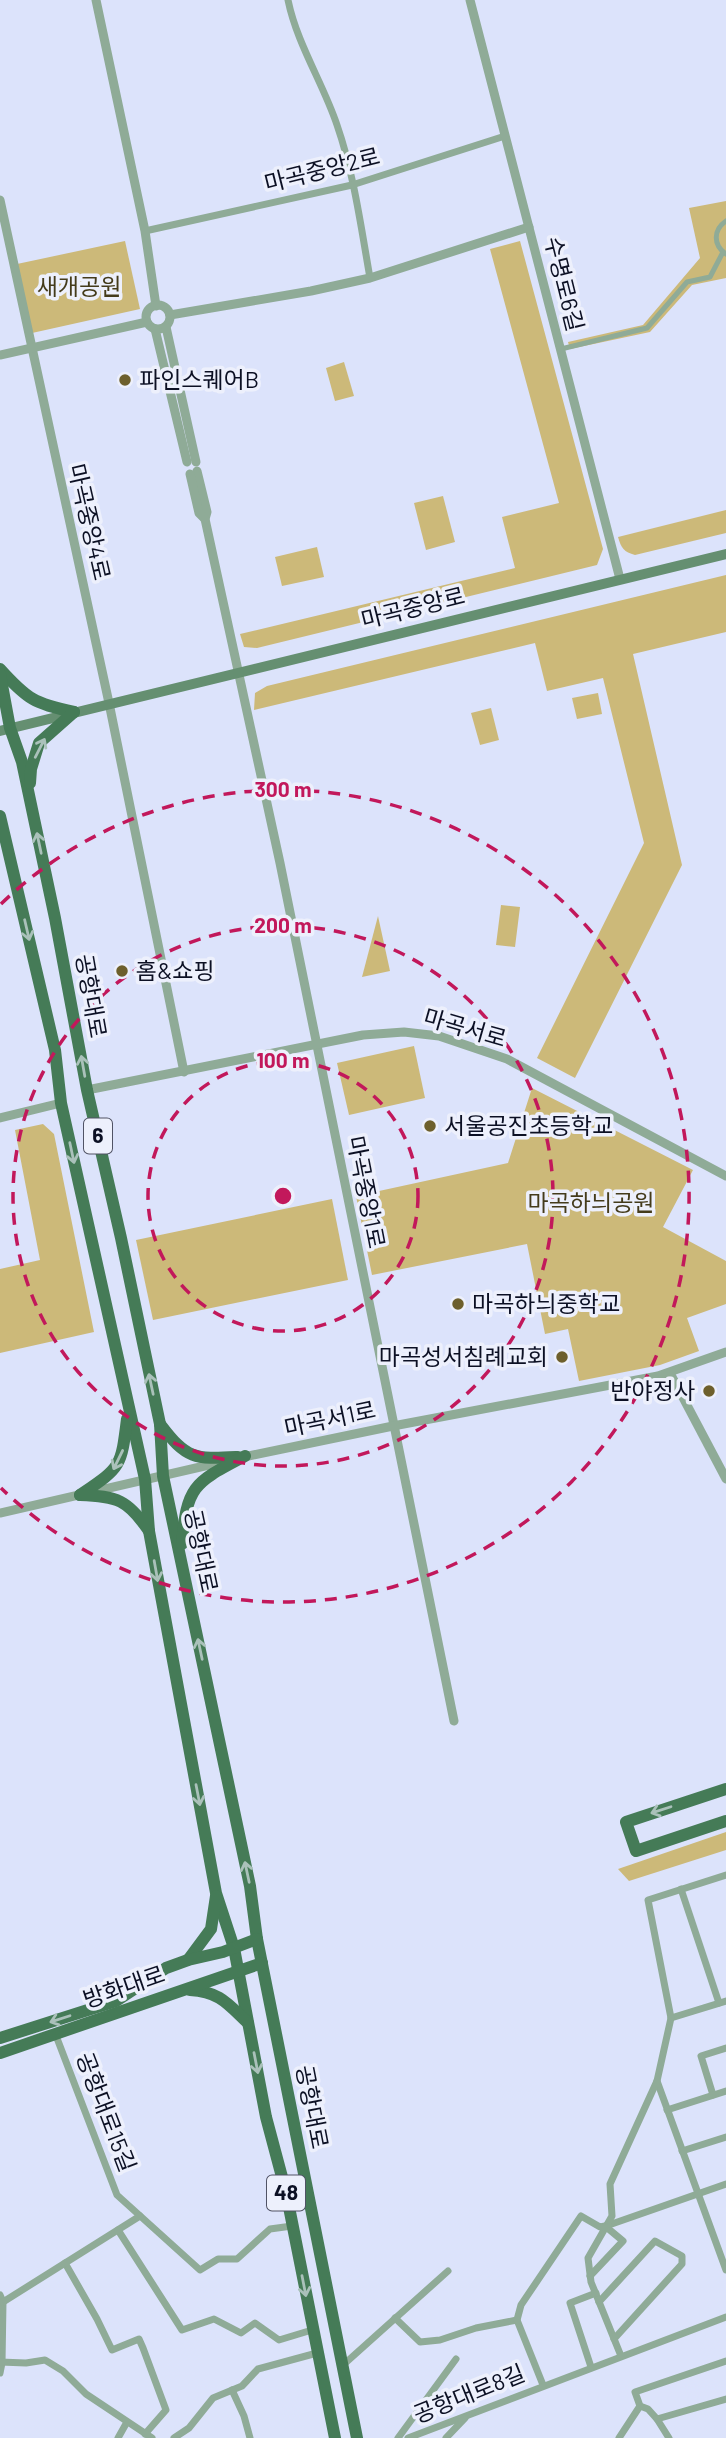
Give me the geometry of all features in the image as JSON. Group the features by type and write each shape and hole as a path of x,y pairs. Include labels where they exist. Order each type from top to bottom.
{"main road":[{"name":"마곡중앙로","path":"5,729 726,554"},
{"path":"0,671 27,698 42,705 74,712"},
{"name":"공항대로","path":"0,671 5,729 22,762 87,1090 160,1424 163,1476 250,1886 257,1939 357,2438"},
{"path":"29,797 32,769 39,743 74,712"},
{"name":"공항대로","path":"0,816 55,1050 61,1103 145,1479 149,1531 216,1893 234,1948 266,2117 292,2226 335,2438"},
{"path":"80,1495 108,1476 118,1464 123,1455 129,1408"},
{"path":"160,1424 173,1441 193,1456 202,1459 245,1456"},
{"path":"181,1557 184,1517 192,1491 208,1475 245,1456"},
{"path":"80,1495 103,1496 125,1503 149,1531"},
{"path":"726,1789 626,1822 636,1851 726,1821"},
{"path":"188,1960 211,1929 216,1893"},
{"name":"방화대로","path":"0,2038 116,2001 166,1968 257,1939"},
{"name":"방화대로","path":"0,2053 262,1963"},
{"path":"182,1990 209,1991 248,2023"}],"street":[{"path":"96,0 145,231 156,306"},
{"path":"288,0 292,19 346,152 370,278"},
{"name":"수명로6길","path":"470,0 620,579"},
{"name":"마곡중앙2로","path":"145,231 352,185 505,136"},
{"name":"마곡중앙4로","path":"0,200 109,703"},
{"path":"561,349 647,328 687,282 710,277 724,253 719,248 716,236 720,225 726,221"},
{"path":"170,315 370,278 529,227"},
{"path":"193,467 155,329 148,322 147,314 156,306 163,306 170,315 166,327 193,467 199,513 206,523 239,672"},
{"path":"0,355 148,322"},
{"path":"155,329 166,327"},
{"name":"마곡중앙1로","path":"239,672 454,1721"},
{"path":"109,703 184,1072"},
{"name":"마곡서로","path":"87,1090 363,1035 404,1032 439,1036 507,1059 726,1176"},
{"path":"0,1118 61,1103"},
{"name":"마곡서1로","path":"0,1513 245,1456 670,1373 726,1352"},
{"path":"670,1373 726,1479"},
{"path":"621,2356 590,2276 588,2258 612,2216 610,2184 657,2081 671,2018 648,1900 726,1875"},
{"path":"671,2018 722,2002 681,1889"},
{"name":"공항대로15길","path":"55,2033 117,2195 200,2270 218,2259 237,2259 270,2229 292,2226"},
{"path":"713,2095 701,2056 726,2048"},
{"path":"657,2081 726,2270"},
{"path":"667,2110 726,2091"},
{"path":"682,2151 726,2137"},
{"path":"395,2318 420,2342 440,2340 476,2328 517,2320 521,2305 581,2216 605,2227 726,2185"},
{"path":"0,2373 2,2299 140,2216"},
{"path":"590,2276 623,2241 605,2227"},
{"path":"118,2230 182,2330 214,2319 241,2333 255,2323 279,2340 312,2330"},
{"path":"599,2302 655,2241 682,2256 682,2264 614,2339"},
{"path":"1,2362 46,2360 62,2371 86,2395 148,2436 166,2410 139,2339 112,2350 65,2263"},
{"path":"341,2367 448,2271"},
{"path":"591,2367 570,2303 596,2293"},
{"name":"공항대로8길","path":"408,2438 726,2317"},
{"name":"공항대로8길","path":"517,2320 543,2385"},
{"path":"174,2438 189,2428 213,2398 242,2386 258,2369 317,2353"},
{"name":"공항대로8길","path":"398,2438 456,2359"},
{"path":"669,2438 648,2409 640,2406 635,2392 726,2361"},
{"path":"232,2390 244,2416 250,2438"},
{"path":"657,2419 726,2399"},
{"path":"619,2438 640,2406"},
{"path":"446,2438 466,2417"},
{"path":"118,2438 127,2421"}],"green space":[{"path":"726,201 726,278 692,285 650,332 570,349 568,342 643,325 700,258 689,208"},
{"name":"새개공원","path":"125,241 140,309 32,333 17,264"},
{"path":"520,241 603,549 597,565 257,648 244,647 240,634 515,568 502,517 559,503 490,249"},
{"path":"344,362 354,396 335,401 326,368"},
{"path":"443,496 455,542 426,550 414,503"},
{"path":"726,510 726,533 635,555 624,549 618,537"},
{"path":"317,547 324,577 282,586 275,557"},
{"path":"726,575 726,632 633,654 682,865 575,1078 537,1058 644,843 603,678 547,691 535,643 254,710 255,693 267,686"},
{"path":"598,693 602,714 577,719 572,698"},
{"path":"491,708 499,740 480,745 471,713"},
{"path":"501,905 520,907 515,947 496,945"},
{"path":"378,916 390,971 362,977"},
{"path":"414,1046 425,1098 349,1115 337,1063"},
{"name":"마곡하늬공원","path":"532,1088 693,1170 663,1227 726,1261 726,1304 687,1318 699,1351 660,1365 579,1381 568,1329 545,1334 527,1244 372,1275 356,1196 508,1163"},
{"path":"43,1124 54,1134 94,1332 0,1353 0,1269 40,1260 15,1130"},
{"path":"332,1199 348,1280 153,1320 136,1240"},
{"path":"726,1832 726,1850 629,1881 618,1869"}],"place":[{"name":"파인스퀘어B","path":"125,380"},
{"name":"홈&쇼핑","path":"122,971"},
{"name":"서울공진초등학교","path":"430,1126"},
{"name":"마곡하늬중학교","path":"458,1304"},
{"name":"마곡성서침례교회","path":"562,1357"},
{"name":"반야정사","path":"709,1391"}]}
